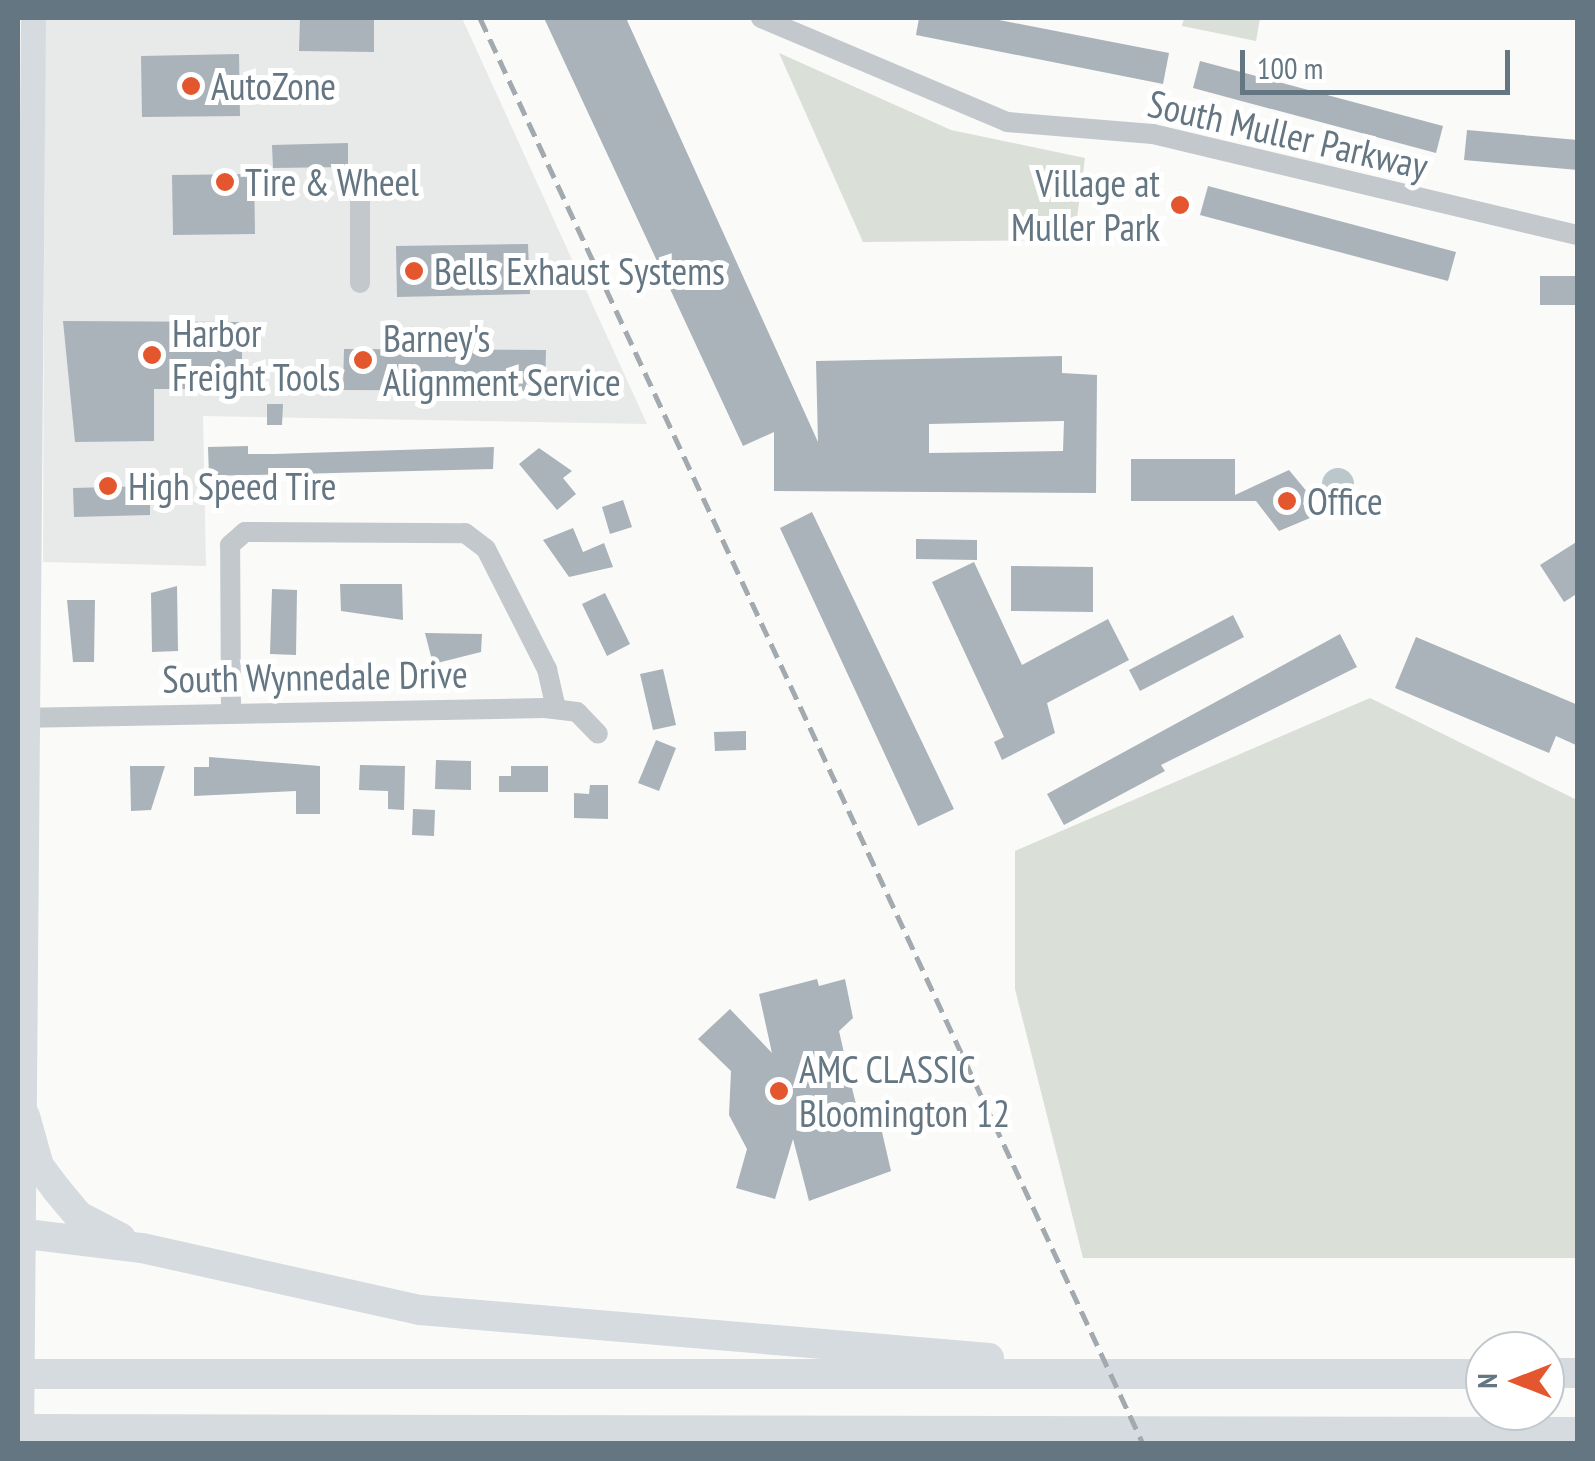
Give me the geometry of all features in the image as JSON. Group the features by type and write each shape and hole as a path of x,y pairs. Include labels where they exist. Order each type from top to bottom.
{"highway":[{"path":"25,1116 39,1166 79,1216 142,1248"},
{"path":"20,1233 142,1248 420,1310 980,1356 1065,1374"},
{"path":"18,1374 1465,1374"},
{"path":"18,1429 1301,1426 1578,1432"},
{"path":"1112,1444 1301,1426"}],"main road":[{"path":"20,1444 20,1233 25,1116 21,718 24,194 33,18"}],"street":[{"name":"South Muller Parkway","path":"761,18 1007,122 1153,134 1578,234"},
{"path":"360,198 360,283"},
{"path":"231,711 230,545 245,532 465,533 486,549 547,669 556,708 577,712 598,734"},
{"name":"South Wynnedale Drive","path":"21,718 231,711 556,708"}],"shaded area":[{"path":"45,18 462,18 647,424 203,416 206,566 43,562"},
{"path":"1184,18 1260,18 1256,41 1182,26"},
{"path":"779,53 951,130 1085,158 1074,240 863,242"},
{"path":"1338,468 1349,473 1354,484 1349,495 1338,500 1327,495 1322,484 1327,473"},
{"path":"1370,698 1577,800 1577,1258 1083,1258 1015,989 1015,851"}],"building":[{"path":"300,18 374,18 374,52 299,51"},
{"path":"544,18 626,18 818,442 816,361 1062,356 1062,373 1097,375 1096,493 774,491 774,432 743,446","holes":["1064,421 1063,451 929,453 929,424"]},
{"path":"919,18 989,18 1169,53 1163,84 916,35"},
{"name":"AutoZone","path":"239,54 240,116 142,117 141,56"},
{"path":"1200,61 1443,126 1436,153 1193,88"},
{"path":"1467,130 1578,140 1578,170 1464,160"},
{"path":"348,143 348,167 273,168 272,145"},
{"path":"254,174 255,234 173,235 172,175"},
{"path":"1208,186 1456,252 1448,281 1200,215"},
{"path":"528,244 530,294 397,297 396,246"},
{"path":"1540,276 1578,276 1578,305 1540,305"},
{"name":"Harbor Freight Tools","path":"63,321 242,322 242,389 154,389 154,441 75,442"},
{"path":"344,349 546,350 545,391 343,390"},
{"path":"267,404 283,404 282,425 267,425"},
{"path":"248,446 248,454 494,447 493,469 209,476 208,447"},
{"path":"539,448 572,471 563,478 576,494 557,510 519,464"},
{"path":"1131,459 1235,459 1235,495 1289,470 1313,499 1303,503 1310,518 1279,531 1256,501 1131,501"},
{"path":"150,486 150,515 74,517 73,488"},
{"path":"623,500 632,527 610,534 602,507"},
{"path":"812,512 954,809 918,826 780,528"},
{"path":"573,528 583,552 604,543 613,567 569,577 543,540"},
{"path":"916,539 977,540 977,560 916,559"},
{"path":"1578,541 1578,593 1564,602 1540,565"},
{"path":"974,562 1022,665 1108,619 1129,660 1047,703 1055,733 1002,760 994,742 1004,737 932,582"},
{"path":"1011,566 1093,567 1093,612 1011,611"},
{"path":"340,584 402,584 403,620 341,611"},
{"path":"177,586 178,651 152,652 151,593"},
{"path":"272,589 297,590 296,655 270,654"},
{"path":"605,593 630,644 607,656 582,604"},
{"path":"67,600 95,600 94,662 73,662"},
{"path":"1233,615 1244,637 1140,691 1129,670"},
{"path":"425,633 482,634 481,652 433,664"},
{"path":"1340,634 1357,667 1161,765 1165,771 1064,825 1047,794"},
{"path":"1416,637 1578,705 1578,746 1556,736 1549,753 1395,688"},
{"path":"663,669 676,725 653,730 640,674"},
{"path":"746,731 746,750 715,751 714,732"},
{"path":"656,740 676,748 659,791 638,783"},
{"path":"209,757 320,766 320,814 296,814 296,791 194,796 194,767 209,767"},
{"path":"436,760 471,761 471,790 435,789"},
{"path":"360,765 405,766 404,810 388,809 388,791 359,790"},
{"path":"130,766 165,766 151,810 131,811"},
{"path":"511,766 548,766 548,792 499,792 499,776 511,776"},
{"path":"590,785 608,785 608,819 574,818 574,793 589,794"},
{"path":"413,809 435,810 434,836 412,835"},
{"name":"AMC CLASSIC Bloomington 12","path":"817,979 819,986 845,979 853,1018 839,1031 852,1088 862,1128 882,1132 891,1171 809,1201 793,1139 775,1199 736,1188 747,1149 729,1115 731,1071 698,1039 730,1009 772,1053 759,994"}],"railway":[{"path":"480,18 1143,1444"}],"place":[{"name":"AutoZone","path":"191,86"},
{"name":"Tire & Wheel","path":"225,182"},
{"name":"Village at Muller Park","path":"1180,205"},
{"name":"Bells Exhaust Systems","path":"414,271"},
{"name":"Harbor Freight Tools","path":"152,355"},
{"name":"Barney's Alignment Service","path":"363,360"},
{"name":"High Speed Tire","path":"108,486"},
{"name":"Office","path":"1287,501"},
{"name":"AMC CLASSIC Bloomington 12","path":"779,1091"}]}
